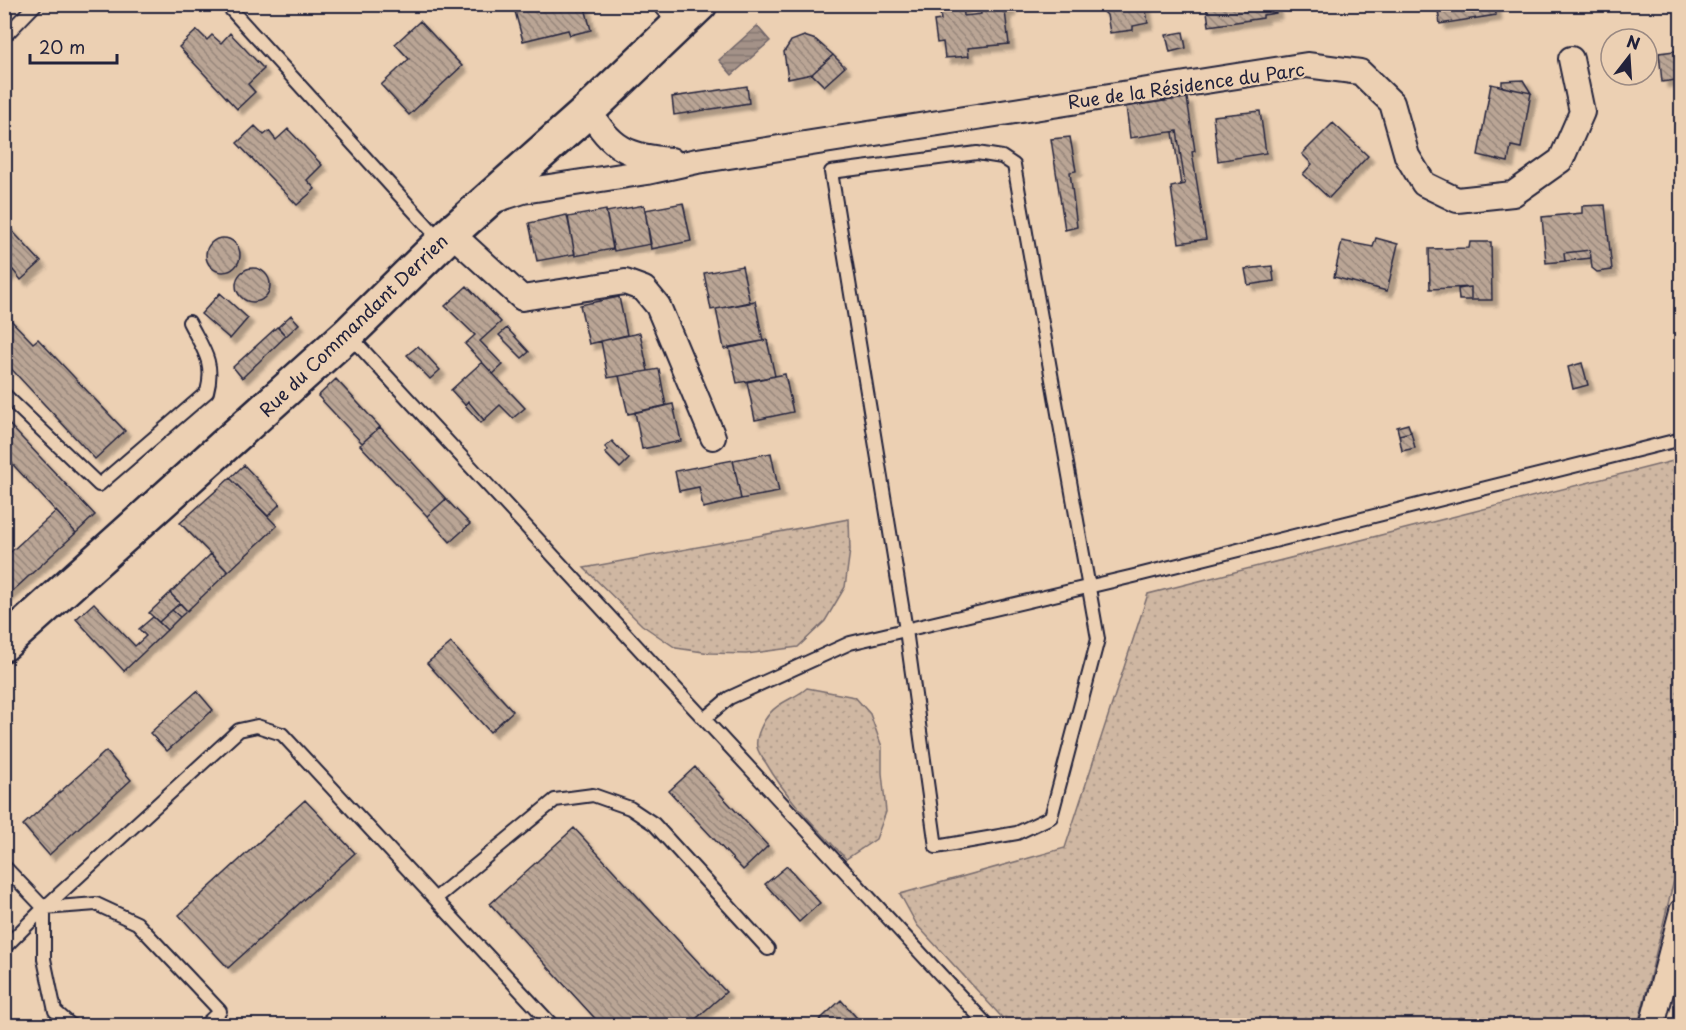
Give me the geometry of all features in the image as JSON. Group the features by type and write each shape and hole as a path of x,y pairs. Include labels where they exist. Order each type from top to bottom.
{"main road":[{"name":"Rue du Commandant Derrien","path":"4,645 348,334 446,237 589,110 679,11"}],"street":[{"name":"Rue de la Résidence du Parc","path":"479,207 523,191 647,172 697,161 1307,65 1360,72 1392,103 1407,156 1424,184 1457,200 1513,194 1561,160 1582,112 1571,59"},
{"name":"Rue de la Résidence du Parc","path":"589,110 603,134 632,154 654,159 697,161"},
{"path":"446,237 522,298 625,282 644,290 658,306 713,437"},
{"path":"1652,1026 1682,911"}],"lane":[{"path":"4,36 36,4"},
{"path":"226,4 446,237"},
{"path":"976,153 1002,157 1014,165 1098,639 1051,816 1017,833 936,847 906,630 831,172 976,153"},
{"path":"4,394 99,485 207,392 211,376 208,359 189,322"},
{"path":"348,334 988,1026"},
{"path":"704,719 729,698 850,643 1682,439"},
{"path":"4,948 44,908 239,730 257,726 282,734 553,1026"},
{"path":"435,899 555,800 593,795 630,808 654,824 768,949"},
{"path":"4,866 44,908 44,959 55,1011 72,1026"},
{"path":"44,908 96,904 137,923 220,1011 204,1026"}],"shaded area":[{"path":"757,26 770,41 732,75 719,60"},
{"path":"1681,459 1681,852 1638,1025 1009,1025 917,925 900,894 1065,848 1148,594"},
{"path":"849,519 850,550 845,587 825,621 798,647 746,654 710,653 676,648 642,625 584,568"},
{"path":"807,688 855,697 870,714 882,747 886,812 876,839 846,859 793,801 774,776 757,747 760,729 770,713 778,705"}],"building":[{"path":"513,4 548,4 549,7 557,4 584,4 591,30 570,35 568,30 523,41"},
{"path":"939,4 963,4 964,16 981,14 980,4 1009,4 1010,11 1005,11 1009,44 968,48 969,56 945,58 943,42 937,43 934,21 941,20"},
{"path":"1103,4 1145,4 1148,23 1133,26 1133,30 1110,33 1107,15 1100,8"},
{"path":"1206,4 1275,4 1276,13 1263,15 1263,18 1209,26"},
{"path":"1437,4 1495,4 1496,15 1440,24"},
{"path":"420,21 462,66 409,115 381,85 409,59 395,44"},
{"path":"197,30 207,40 212,35 221,43 230,33 264,69 248,84 255,92 237,109 179,47"},
{"path":"1183,32 1186,48 1170,52 1166,35"},
{"path":"804,36 816,40 833,55 812,74 788,79 784,52 791,41"},
{"path":"1682,50 1682,107 1679,107 1676,80 1662,82 1659,53"},
{"path":"833,55 845,67 824,86 812,74"},
{"path":"1523,80 1531,93 1502,87 1502,81"},
{"path":"1491,84 1531,93 1521,148 1511,146 1508,162 1478,155"},
{"path":"747,86 749,103 674,115 672,97"},
{"path":"1187,98 1195,151 1192,152 1206,239 1179,243 1171,187 1185,184 1177,131 1130,138 1126,106"},
{"path":"1260,111 1266,153 1218,161 1213,116"},
{"path":"1333,123 1368,156 1329,198 1303,174 1312,164 1302,154"},
{"path":"255,126 264,135 269,131 276,140 288,129 322,165 307,180 315,189 297,205 237,143"},
{"path":"1177,131 1185,184 1181,185 1173,132"},
{"path":"1070,137 1076,171 1070,172 1077,227 1065,230 1051,139"},
{"path":"683,203 691,241 651,249 645,210"},
{"path":"644,205 651,244 614,251 606,212"},
{"path":"1605,205 1612,270 1597,272 1592,268 1590,250 1564,253 1565,261 1546,263 1542,217 1582,213 1582,206"},
{"path":"606,210 613,249 575,256 568,217"},
{"path":"567,215 575,254 537,261 529,223"},
{"path":"4,222 41,262 21,280 13,270 4,278"},
{"path":"223,238 235,243 240,255 235,267 223,272 211,267 206,255 211,243"},
{"path":"1376,238 1398,244 1387,291 1334,277 1342,241 1373,247"},
{"path":"1470,242 1491,242 1492,300 1471,300 1471,287 1430,289 1429,249 1469,248"},
{"path":"1590,250 1591,258 1565,261 1564,253"},
{"path":"742,266 750,303 711,310 704,273"},
{"path":"1272,266 1274,281 1248,285 1245,269"},
{"path":"253,268 265,273 270,285 265,297 253,302 241,297 236,285 241,273"},
{"path":"467,286 501,322 480,341 503,365 493,374 465,344 475,335 445,306"},
{"path":"1471,287 1471,300 1459,300 1458,289"},
{"path":"220,293 248,318 230,339 201,314"},
{"path":"619,297 627,335 589,344 580,305"},
{"path":"755,301 763,341 724,349 716,309"},
{"path":"4,313 33,343 38,339 125,431 95,459 4,361"},
{"path":"291,315 299,324 286,336 278,327"},
{"path":"277,327 286,336 242,378 233,367"},
{"path":"507,328 529,352 522,358 499,335"},
{"path":"640,333 648,371 608,378 601,341"},
{"path":"767,340 775,376 737,383 729,347"},
{"path":"418,346 440,370 430,379 407,355"},
{"path":"482,362 525,408 513,418 500,405 484,420 468,401 465,405 451,390"},
{"path":"1582,363 1588,385 1573,389 1568,367"},
{"path":"659,369 666,406 628,414 619,376"},
{"path":"785,374 793,412 755,420 747,382"},
{"path":"336,379 380,427 362,443 318,396"},
{"path":"468,401 484,420 481,423 465,405"},
{"path":"673,404 681,441 642,449 635,412"},
{"path":"4,419 95,515 76,533 4,455"},
{"path":"1408,424 1411,432 1399,435 1397,427"},
{"path":"380,427 446,499 427,516 360,445"},
{"path":"1411,432 1415,448 1402,451 1399,435"},
{"path":"612,441 629,459 620,468 605,453 608,450 605,447"},
{"path":"771,453 779,492 741,499 733,460"},
{"path":"733,460 741,499 703,508 699,487 679,491 675,471"},
{"path":"244,465 280,504 268,516 230,478"},
{"path":"230,478 277,526 228,572 180,523"},
{"path":"446,499 470,524 450,542 427,516"},
{"path":"56,511 76,533 6,597 4,595 4,558"},
{"path":"211,554 228,572 187,611 170,593"},
{"path":"170,593 180,603 159,622 149,613"},
{"path":"94,603 135,646 146,636 139,629 153,617 167,630 124,671 76,619"},
{"path":"180,603 187,611 180,617 172,610"},
{"path":"172,610 180,617 167,630 159,622"},
{"path":"451,643 513,711 490,732 427,663"},
{"path":"197,691 213,710 167,751 150,733"},
{"path":"106,751 131,780 49,855 23,825"},
{"path":"695,767 768,846 743,870 669,791"},
{"path":"305,800 355,853 228,968 179,915"},
{"path":"574,828 726,992 688,1026 602,1026 490,904"},
{"path":"787,866 820,903 799,922 765,884"},
{"path":"841,1000 864,1026 813,1026"}]}
